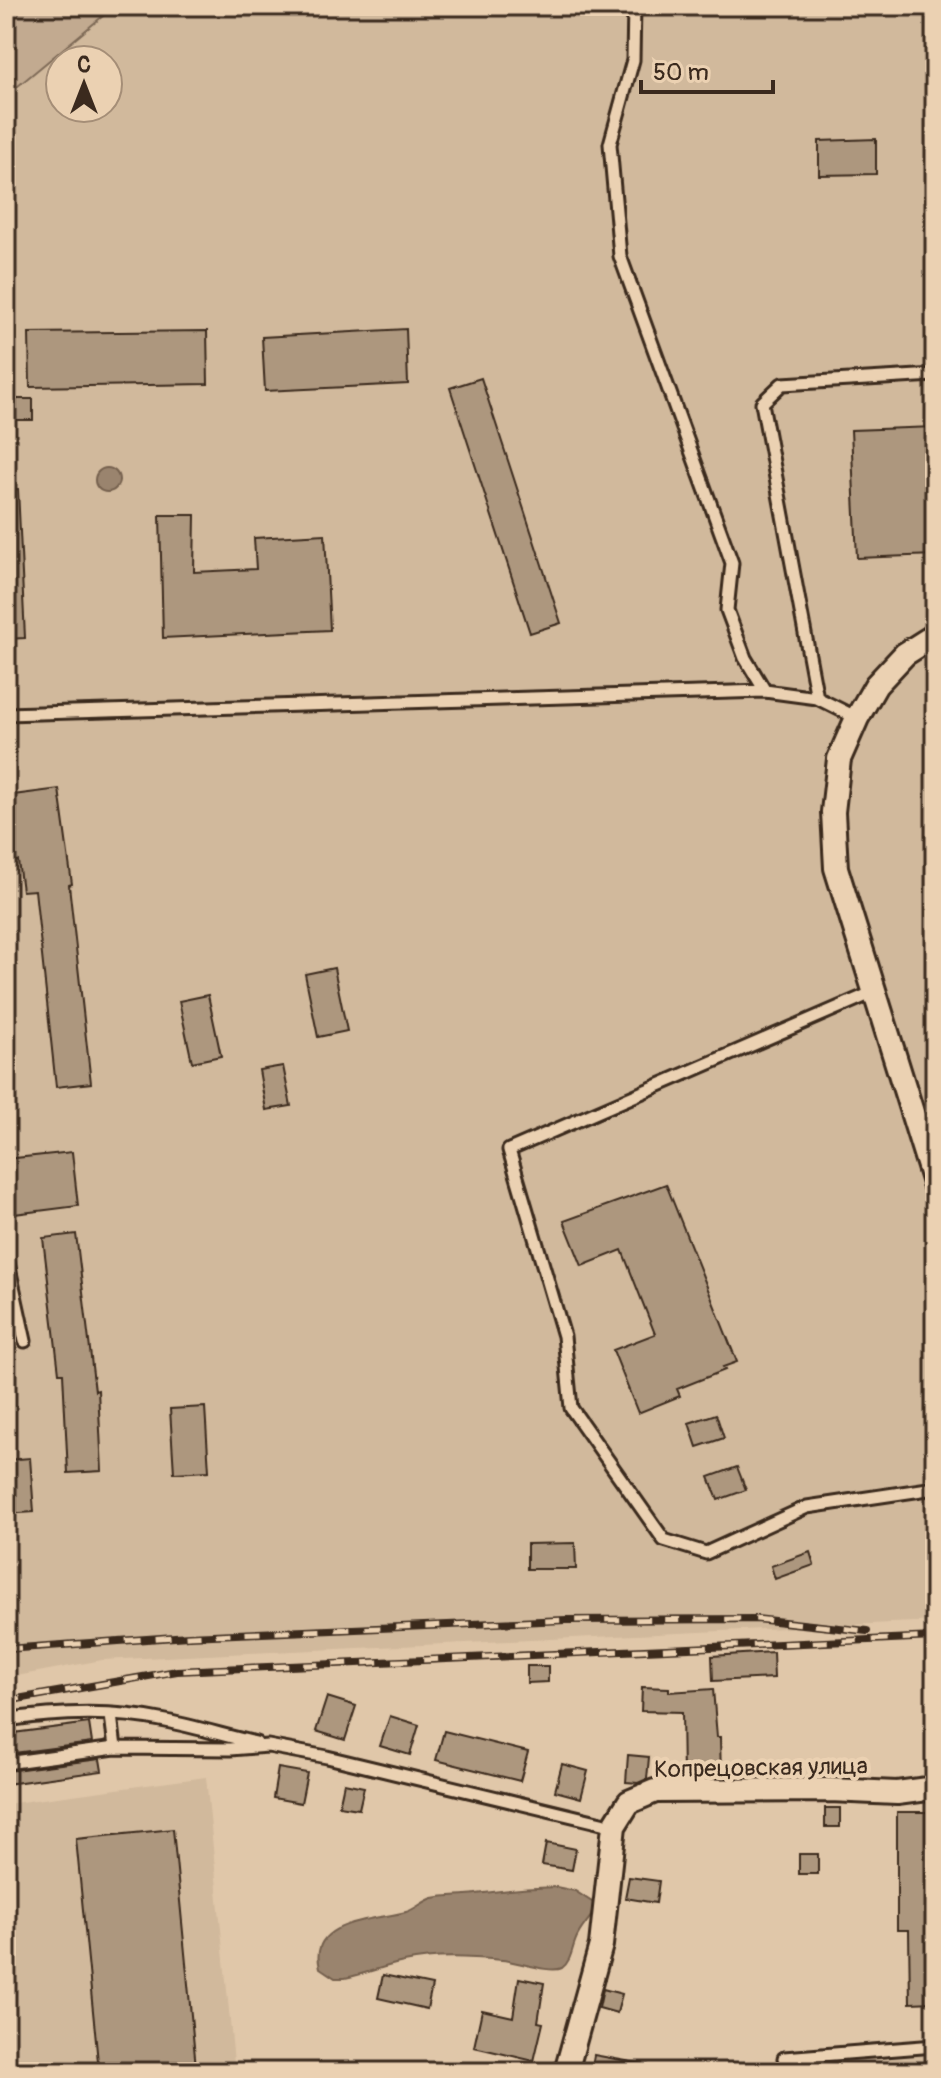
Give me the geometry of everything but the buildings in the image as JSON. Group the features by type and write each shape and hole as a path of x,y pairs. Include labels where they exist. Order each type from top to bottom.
{"street":[{"path":"935,635 905,654 876,685 839,759 833,812 836,868 935,1186"},
{"name":"Копрецовская улица","path":"614,1826 629,1802 655,1791 830,1790 897,1793 935,1788"},
{"path":"566,2072 601,1945 614,1826"}],"lane":[{"path":"634,6 633,60 610,144 620,256 732,563 727,610 745,658 765,691"},
{"path":"817,698 762,403 782,384 935,375"},
{"path":"6,714 765,691 817,698 857,718"},
{"path":"874,992 509,1150 564,1336 571,1408 664,1540 706,1553 807,1507 935,1488"},
{"path":"6,1261 25,1341"},
{"path":"6,1720 47,1714 163,1720 614,1826"},
{"path":"111,1715 115,1748"},
{"path":"6,1763 115,1748 230,1749 268,1746"},
{"path":"784,2058 935,2046"}],"shaded area":[{"path":"6,6 115,6 69,44 44,44 44,65 6,96"},
{"path":"115,6 935,6 935,1621 102,1660 6,1678 6,96 44,65 44,124 124,124 124,44 69,44"},
{"path":"107,468 116,471 119,480 116,489 107,492 98,489 95,480 98,471"},
{"path":"206,1777 235,2072 6,2072 6,1804"},
{"path":"556,1887 575,1891 595,1904 562,1968 453,1957 404,1962 345,1978 335,1978 320,1968 319,1952 324,1940 348,1925 406,1912 433,1898"},
{"path":"935,2045 935,2072 772,2072 775,2058"}],"railway":[{"path":"6,1649 189,1636 566,1620 756,1619 867,1631"},
{"path":"6,1701 177,1671 935,1637"}]}
